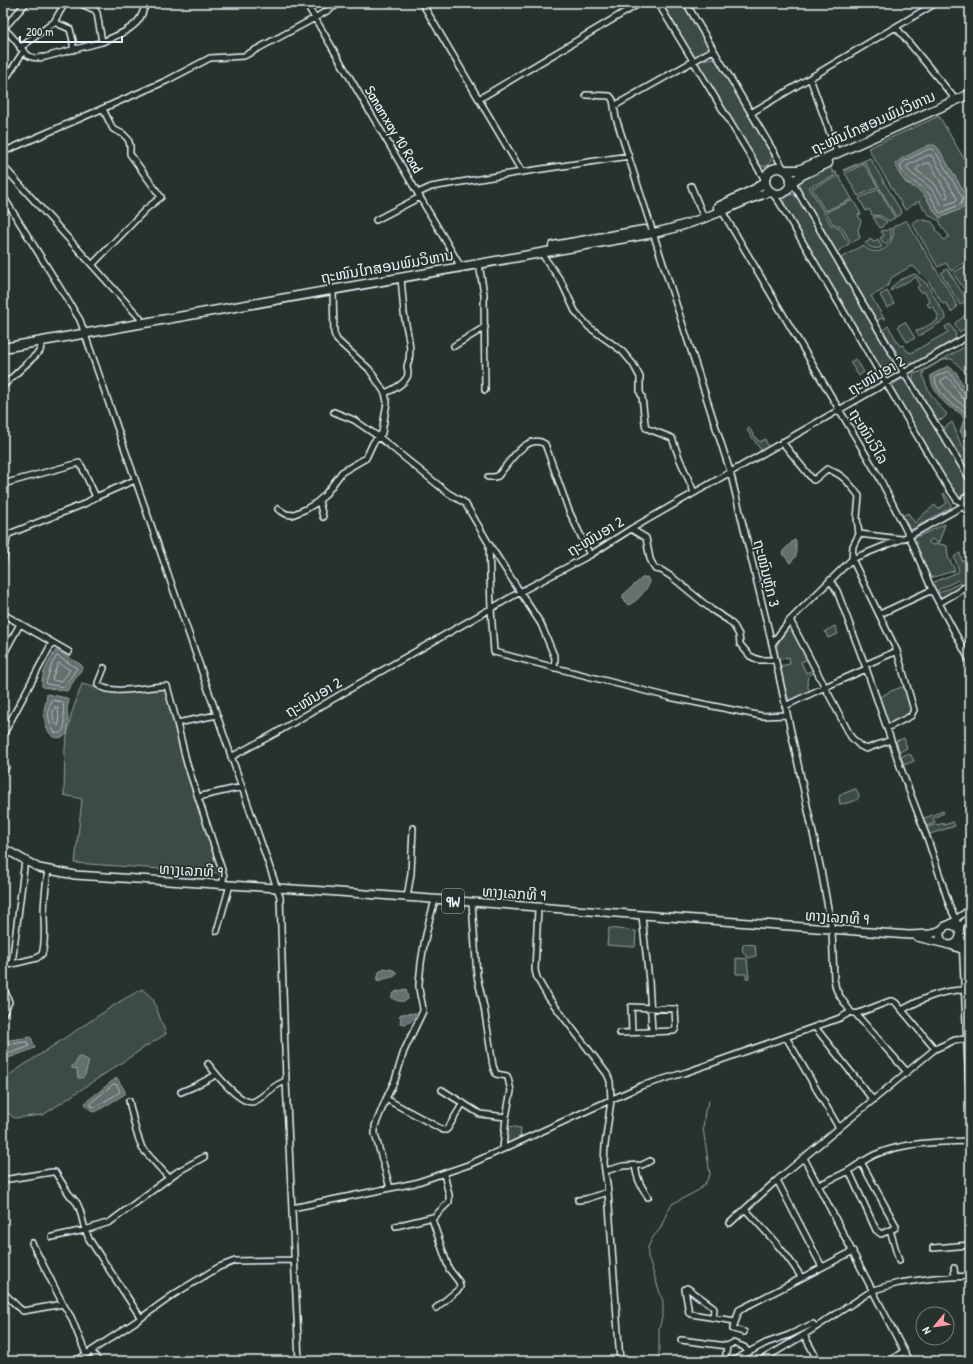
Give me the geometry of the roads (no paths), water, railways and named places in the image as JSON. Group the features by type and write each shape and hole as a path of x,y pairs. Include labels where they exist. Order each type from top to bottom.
{"highway":[{"name":"ຖະໜົນໄກສອນພົມວິຫານ","path":"792,182 834,156 970,94"},
{"name":"ຖະໜົນໄກສອນພົມວິຫານ","path":"785,170 799,170 970,100"},
{"path":"779,168 785,170 790,176 792,182 789,189 781,195 772,193 768,189 765,181 768,173 779,168"},
{"name":"ຖະໜົນໄກສອນພົມວິຫານ","path":"653,231 720,206 755,189 765,181"},
{"name":"ຖະໜົນໄກສອນພົມວິຫານ","path":"3,348 140,318 679,227 722,211 758,195 772,193"},
{"name":"ຖະໜົນໄກສອນພົມວິຫານ","path":"3,342 333,290 401,278 459,265 479,264 543,253 580,244"}],"main road":[{"name":"ທາງເລກທີ 9","path":"3,848 39,868 75,875 277,888 909,935 931,934 945,928 955,927 966,948 970,952"},
{"path":"945,928 941,934 941,938 947,944 956,943 960,934"},
{"name":"ທາງເລກທີ 9","path":"909,935 966,948"}],"street":[{"path":"26,3 3,28 30,57 38,58 102,42 117,36 133,26 140,19 144,4"},
{"path":"3,83 22,50 54,22 65,3"},
{"path":"79,3 95,10 97,13 102,42"},
{"name":"Sanamxay 10 Road","path":"306,3 459,265"},
{"path":"3,152 166,81 210,58 244,56 340,3"},
{"path":"422,3 522,172"},
{"path":"479,99 640,3"},
{"path":"658,3 692,62 765,181"},
{"path":"686,3 785,170"},
{"path":"751,113 896,27 927,5 936,3"},
{"path":"54,22 70,29 73,50"},
{"path":"896,27 956,100"},
{"path":"586,95 610,96 613,100 614,106 713,50"},
{"path":"810,78 834,156"},
{"name":"ຖະໜົນຫຼັກ 3","path":"614,106 616,118 730,471 772,644 821,870 832,930 834,979 836,989 841,998 907,1072"},
{"path":"92,265 146,209 161,197 130,154 128,139 123,134 113,129 103,109"},
{"path":"376,220 431,187 629,156"},
{"path":"3,166 140,318"},
{"path":"792,182 904,373 970,479"},
{"path":"691,186 702,213"},
{"path":"772,193 780,202 946,483 957,500 966,509"},
{"path":"3,196 77,314 280,897 286,1081 299,1361"},
{"name":"ຖະໜົນວິໄລ","path":"722,211 879,477 909,536 932,590 970,660"},
{"path":"543,253 544,257 561,281 575,311 589,327 622,350 633,364 640,377 640,392 646,428 672,438 694,492"},
{"path":"479,264 484,294 485,390"},
{"path":"385,393 398,387 406,378 408,372 407,366 410,360 401,278"},
{"path":"278,509 286,514 292,515 319,501 342,472 366,458 372,443 382,433 385,417 385,393 369,370 337,340 334,333 333,290"},
{"path":"454,346 485,327"},
{"name":"ຖະໜົນອາ 2","path":"231,757 274,734 520,592 590,555 631,528 970,335"},
{"path":"3,386 40,351 42,340"},
{"path":"334,412 354,420 379,437 448,493 465,503 489,544 541,624 555,658 554,668"},
{"path":"488,476 498,476 521,448 528,442 541,442 545,444 569,511 590,555"},
{"path":"782,442 813,480 827,469 837,473 846,480 859,496 857,518 859,534 853,546 852,559 897,651 914,710 911,716 887,728"},
{"path":"3,484 79,463 96,497"},
{"path":"3,562 7,537 9,534 84,504 96,497 135,480"},
{"path":"966,509 966,497 970,496"},
{"path":"953,512 957,500"},
{"path":"319,501 323,517"},
{"path":"772,644 790,620 852,559 909,536 953,512 966,509"},
{"path":"631,528 646,538 650,559 655,569 661,570 672,577 712,610 728,620 734,626 739,635 740,644 750,656 759,660 775,660"},
{"path":"859,534 901,539"},
{"path":"489,544 494,652 668,697 762,716 787,715"},
{"path":"830,580 837,591 866,667 928,840 950,907 957,919 960,934"},
{"path":"939,603 970,583"},
{"path":"880,614 932,590"},
{"path":"3,614 69,652"},
{"path":"790,620 851,737 860,746 866,749 891,740"},
{"path":"3,655 20,624"},
{"path":"3,735 5,726 52,643"},
{"path":"786,706 897,651"},
{"path":"104,668 98,683 98,685 102,687 116,690 167,686 186,764 224,876 222,885"},
{"path":"177,723 217,715"},
{"path":"202,796 242,787"},
{"path":"407,898 413,828"},
{"path":"12,964 25,860"},
{"path":"3,974 4,966 37,958 42,954 48,870"},
{"path":"217,931 230,886"},
{"path":"390,1188 375,1131 395,1080 408,1040 423,1010 418,984 422,957 435,900"},
{"path":"472,903 477,976 487,1021 493,1066 496,1074 507,1076 511,1092 506,1117 503,1149"},
{"path":"538,908 535,970 537,978 548,997 607,1074 610,1081 611,1100 605,1145 605,1171 608,1192 620,1361"},
{"path":"945,928 970,909"},
{"path":"960,934 963,922 970,915"},
{"path":"642,916 652,1031"},
{"path":"966,948 964,990 970,1109"},
{"path":"964,968 970,958"},
{"path":"3,986 9,1003 3,1014"},
{"path":"902,1010 915,1002 940,992 964,990"},
{"path":"292,1208 415,1183 444,1174 503,1149 641,1086 687,1072 890,1001 893,1001 902,1010 935,1050"},
{"path":"620,1033 674,1031 676,1028 675,1009 631,1007 632,1032"},
{"path":"815,1027 873,1100"},
{"path":"786,1037 839,1128"},
{"path":"730,1223 777,1180 935,1050 954,1040 967,1038"},
{"path":"208,1064 216,1075 243,1100 252,1103 272,1088 286,1081"},
{"path":"181,1092 216,1075"},
{"path":"442,1090 480,1114 506,1117"},
{"path":"386,1100 443,1130 448,1128 463,1103"},
{"path":"129,1101 136,1132 142,1148 169,1178"},
{"path":"819,1185 879,1153 897,1148 939,1142 970,1141"},
{"path":"52,1237 85,1230 110,1222 177,1172 204,1157"},
{"path":"804,1158 909,1361"},
{"path":"605,1171 623,1166 642,1165 650,1161"},
{"path":"849,1170 876,1230 881,1234 895,1228 896,1226 861,1162"},
{"path":"635,1165 637,1177 648,1198"},
{"path":"3,1180 55,1172 69,1194 77,1203 85,1230 106,1266 141,1318"},
{"path":"396,1226 433,1217 443,1209 449,1202 449,1195 444,1174"},
{"path":"777,1180 822,1267"},
{"path":"578,1200 608,1192"},
{"path":"745,1209 781,1249 801,1277"},
{"path":"433,1217 432,1219 449,1269 459,1282 460,1287 436,1308"},
{"path":"890,1230 899,1261"},
{"path":"32,1243 71,1317 86,1354"},
{"path":"933,1248 970,1245"},
{"path":"744,1332 733,1329 738,1310 784,1288 801,1277 853,1251"},
{"path":"76,1361 141,1318 176,1292 219,1267 241,1260 294,1260"},
{"path":"954,1268 955,1277"},
{"path":"760,1361 804,1335 872,1290 899,1283 970,1276"},
{"path":"714,1317 714,1309 712,1306 687,1288 685,1289 689,1313 735,1321"},
{"path":"3,1292 24,1311 63,1304"},
{"path":"732,1361 766,1343 789,1335 810,1325 814,1324 816,1327"},
{"path":"804,1335 818,1361"},
{"path":"681,1340 727,1346 733,1343 744,1347 748,1352"},
{"path":"725,1361 727,1346"},
{"path":"92,1351 98,1361"},
{"path":"889,1361 904,1351"}],"water":[{"path":"929,145 934,145 938,148 967,197 965,207 940,218 922,193 902,178 895,164 901,159"},
{"path":"948,366 956,372 970,394 970,425 968,429 970,431 970,447 960,431 964,420 963,417 960,413 944,402 938,395 932,383 931,375"},
{"path":"794,540 796,540 796,556 790,563 783,551"},
{"path":"647,577 650,583 648,586 638,599 628,605 623,598 623,595 642,578"},
{"path":"56,650 83,667 67,691 42,686 44,672"},
{"path":"47,694 67,698 69,701 67,708 67,734 61,737 57,738 53,736 47,729 45,723 44,710"},
{"path":"3,761 11,766 3,780"},
{"path":"384,968 393,970 397,973 395,976 377,981 379,972"},
{"path":"406,989 408,999 400,1001 392,998 392,995 395,992"},
{"path":"416,1013 410,1022 405,1024 400,1023 401,1018 399,1016 401,1014"},
{"path":"31,1037 35,1048 6,1059 3,1041"},
{"path":"78,1057 82,1057 89,1061 85,1075 82,1078 78,1078 77,1069 72,1068"},
{"path":"117,1078 125,1091 125,1094 97,1111 94,1112 90,1109 85,1103"}],"waterway":[{"path":"659,1361 659,1329 663,1313 663,1302 648,1257 648,1247 653,1237 660,1229 672,1204 699,1190 706,1182 710,1174 703,1128 705,1111 709,1101"}]}
